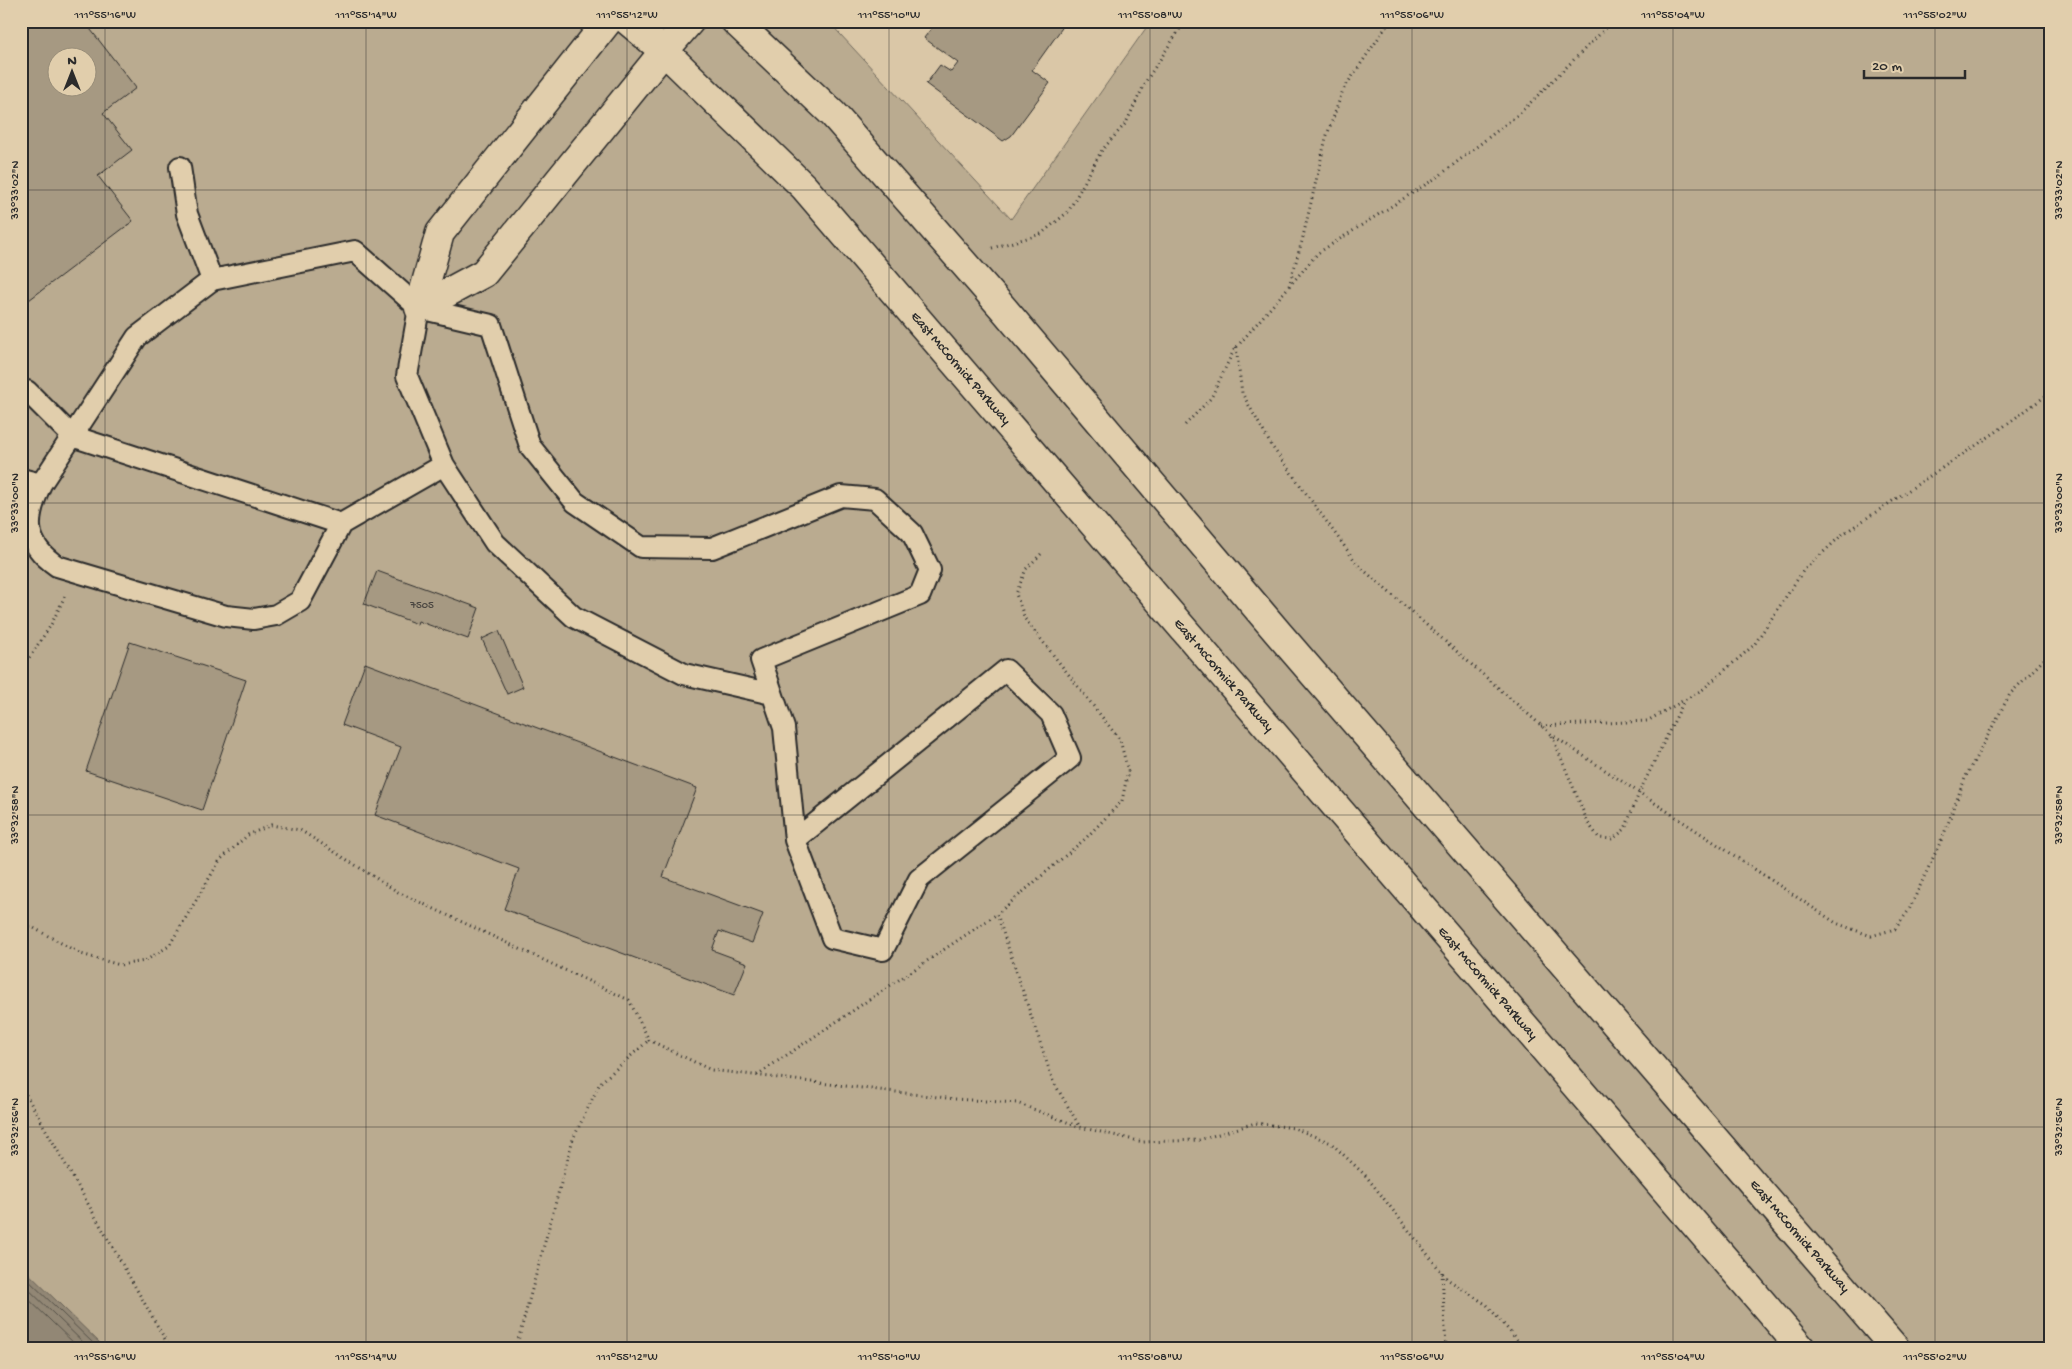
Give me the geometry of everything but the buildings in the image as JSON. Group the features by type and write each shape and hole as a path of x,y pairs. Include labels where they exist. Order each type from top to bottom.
{"main road":[{"path":"418,308 440,233 608,21"},
{"name":"East McCormick Parkway","path":"628,21 664,51 810,195 1801,1348"},
{"path":"418,308 484,273 690,21"},
{"name":"East McCormick Parkway","path":"735,21 833,114 1008,315 1285,641 1895,1348"}],"lane":[{"path":"180,166 187,214 212,280"},
{"path":"444,465 341,524 300,600 276,615 254,619 226,616 57,566 43,557 34,545 31,531 31,481 72,436 137,337 212,280 354,251 418,308 492,325 530,446 575,502 641,546 712,548 841,496 875,499 912,533 930,570 920,595 761,660 784,728 795,840 832,938 883,950 919,879 1070,758 1051,714 1006,670 795,840"},
{"path":"418,308 407,376 444,465 495,543 574,617 684,674 772,694"},
{"path":"21,392 27,391 72,436 341,524"}],"path":[{"path":"990,249 1041,234 1068,212 1102,150 1126,123 1146,80 1185,21"},
{"path":"1288,287 1302,241 1326,138 1343,90 1390,21"},
{"path":"1185,425 1211,398 1236,347 1318,252 1439,176 1520,113 1613,21"},
{"path":"1236,347 1242,392 1271,445 1358,565 1552,735 1836,923 1871,936 1895,929 1909,910 1944,834 1965,778 2010,694 2051,652"},
{"path":"1541,726 1646,721 1702,690 1754,645 1803,571 1843,534 1996,432 2051,392"},
{"path":"757,1075 998,914 1086,839 1122,801 1128,771 1120,740 1025,618 1016,594 1026,569 1041,554"},
{"path":"21,670 51,625 76,573"},
{"path":"1552,735 1588,823 1598,838 1613,839 1625,829 1684,701"},
{"path":"21,921 81,954 120,965 145,961 169,946 220,860 248,835 271,825 300,830 398,892 629,1000 649,1040 711,1070 955,1099 1017,1102 1080,1127 1143,1142 1199,1140 1255,1123 1294,1128 1331,1143 1366,1176 1447,1279 1487,1305 1524,1348"},
{"path":"998,914 1053,1081 1080,1127"},
{"path":"516,1348 573,1139 600,1083 649,1040"},
{"path":"21,1086 170,1348"},
{"path":"1442,1272 1446,1348"}],"shaded area":[{"path":"21,21 828,21 1011,219 1151,21 2051,21 2051,1348 21,1348"}],"water":[{"path":"21,1266 105,1348 32,1348 21,1339"}]}
